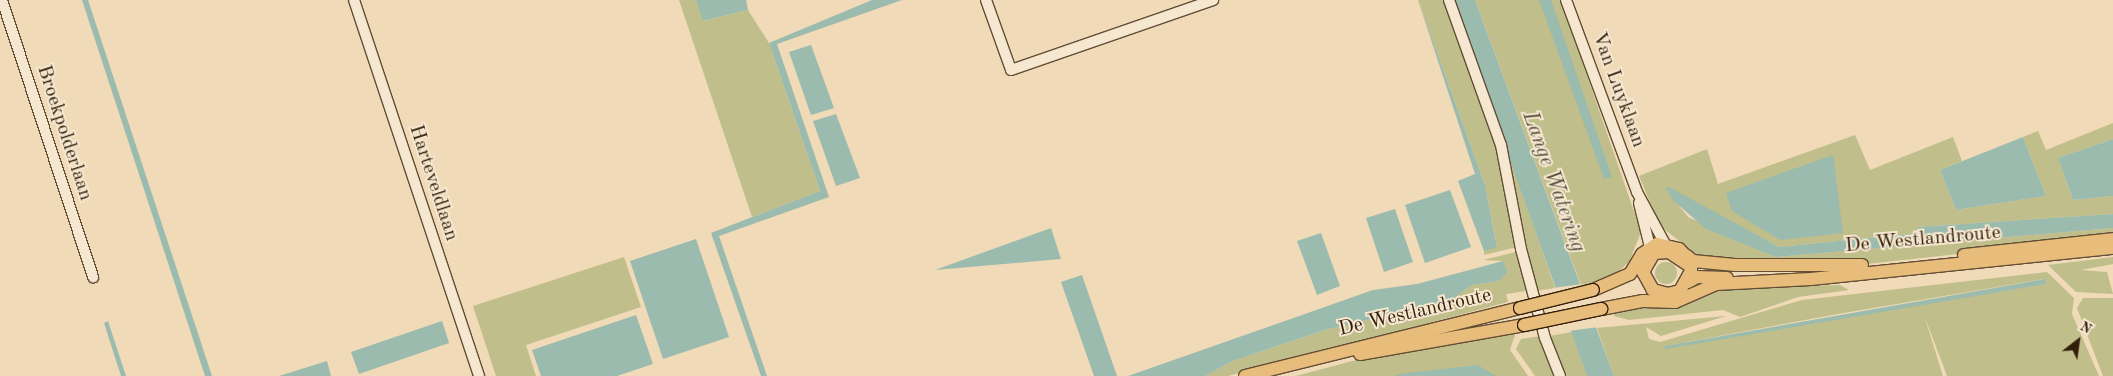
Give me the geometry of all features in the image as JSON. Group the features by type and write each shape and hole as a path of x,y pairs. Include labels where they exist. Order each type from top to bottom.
{"main road":[{"name":"De Westlandroute","path":"1689,261 1735,265 1852,266 2113,239"},
{"path":"1665,244 1689,261 1688,282 1668,294 1650,288 1639,270 1650,251 1665,244"},
{"name":"De Westlandroute","path":"1688,282 1703,277 1752,280 1811,279 2113,248"},
{"path":"1650,251 1669,252 1689,261"},
{"name":"De Westlandroute","path":"1245,376 1594,290 1639,270"},
{"name":"De Westlandroute","path":"1273,376 1352,355 1524,325 1643,301 1675,302 1704,288 1752,280"},
{"name":"De Westlandroute","path":"1601,309 1650,288"}],"street":[{"name":"Broekpolderlaan","path":"2,0 93,277"},
{"name":"Harteveldlaan","path":"354,0 479,376"},
{"path":"986,0 1011,70 1213,0"},
{"path":"1449,0 1501,145 1524,258 1560,376"},
{"name":"Van Luyklaan","path":"1566,0 1637,192 1650,251"},
{"name":"Van Luyklaan","path":"1637,192 1665,244"}],"shaded area":[{"path":"82,0 88,0 212,376 205,376"},
{"path":"679,0 696,0 704,21 748,10 769,43 820,191 752,217"},
{"path":"696,0 746,0 748,10 703,21"},
{"path":"872,0 902,0 777,44 829,197 719,236 767,376 761,376 711,233 820,191 769,43"},
{"path":"1418,0 1446,0 1498,148 1517,247 1484,255 1484,251 1497,246 1485,185"},
{"path":"1418,0 1485,185 1497,247 1484,251 1458,181 1475,174"},
{"path":"1453,0 1475,0 1614,376 1587,376"},
{"path":"1475,0 1561,0 1641,232 1629,262 1611,278 1581,285"},
{"path":"1539,0 1551,0 1612,177 1604,179"},
{"path":"811,45 834,108 811,115 789,52"},
{"path":"836,114 860,178 836,186 813,121"},
{"path":"2113,123 2113,139 2058,158 2073,200 2113,196 2113,214 1917,227 1920,233 1779,247 1665,188 1688,217 1776,257 2113,228 2113,237 1867,264 1699,256 1660,226 1639,176 1707,149 1718,184 1855,135 1870,170 1953,137 1962,161 1940,170 1956,210 2046,196 2023,137 2038,131 2046,150"},
{"path":"2023,137 2046,196 1956,210 1940,170"},
{"path":"2113,139 2113,196 2073,200 2058,158"},
{"path":"1509,154 1555,288 1535,291"},
{"path":"1833,155 1843,233 1780,240 1732,211 1726,193"},
{"path":"1669,187 1779,247 1919,233 1917,227 2113,214 2113,228 1776,257 1706,229 1674,201 1665,188"},
{"path":"1450,190 1471,247 1425,263 1405,205"},
{"path":"1395,209 1413,262 1384,272 1366,218"},
{"path":"1051,228 1061,259 935,270"},
{"path":"1321,233 1340,286 1317,295 1297,241"},
{"path":"696,239 729,337 663,359 630,261"},
{"path":"1516,252 1526,291 1506,294 1508,302 1228,376 1205,376 1233,361 1325,330 1450,301 1472,285 1499,281 1503,261 1483,260"},
{"path":"624,257 641,307 526,345 536,376 496,376 473,306"},
{"path":"2113,257 2113,264 2081,270 2107,272 2113,294 2076,292 2048,265"},
{"path":"1503,261 1507,272 1499,281 1472,285 1450,301 1325,330 1233,361 1205,376 1128,376 1373,290 1417,284"},
{"path":"1666,262 1674,265 1677,273 1674,281 1666,284 1658,281 1655,273 1658,265"},
{"path":"2047,272 2074,298 2072,314 2099,376 1947,376 1924,315 1943,376 1614,376 1597,328 1726,316 1661,336 1646,327 1649,339 1660,342 1802,300","holes":["2044,279 2045,284 1665,346"]},
{"path":"1082,275 1117,376 1094,376 1061,282"},
{"path":"2045,279 2046,284 1665,349 1665,346"},
{"path":"1840,285 1849,290 1798,297 1740,317 1723,310 1629,320 1614,316 1613,312 1721,288"},
{"path":"2083,298 2113,298 2113,376 2103,376 2077,308"},
{"path":"636,315 653,364 617,376 541,376 532,350"},
{"path":"108,321 126,376 121,376 104,323"},
{"path":"442,321 449,343 359,374 351,352"},
{"path":"1516,332 1510,350 1528,376 1296,376 1360,359"},
{"path":"1572,332 1587,376 1566,376 1549,336"},
{"path":"1541,336 1556,376 1535,376 1516,349 1521,339"},
{"path":"327,361 331,376 279,376"},
{"path":"1478,365 1496,376 1393,376 1407,373"}],"pier":[{"path":"1583,284 1599,327 1568,331 1552,288"}],"water label":[{"name":"Lange Watering","path":"1553,182"}]}
